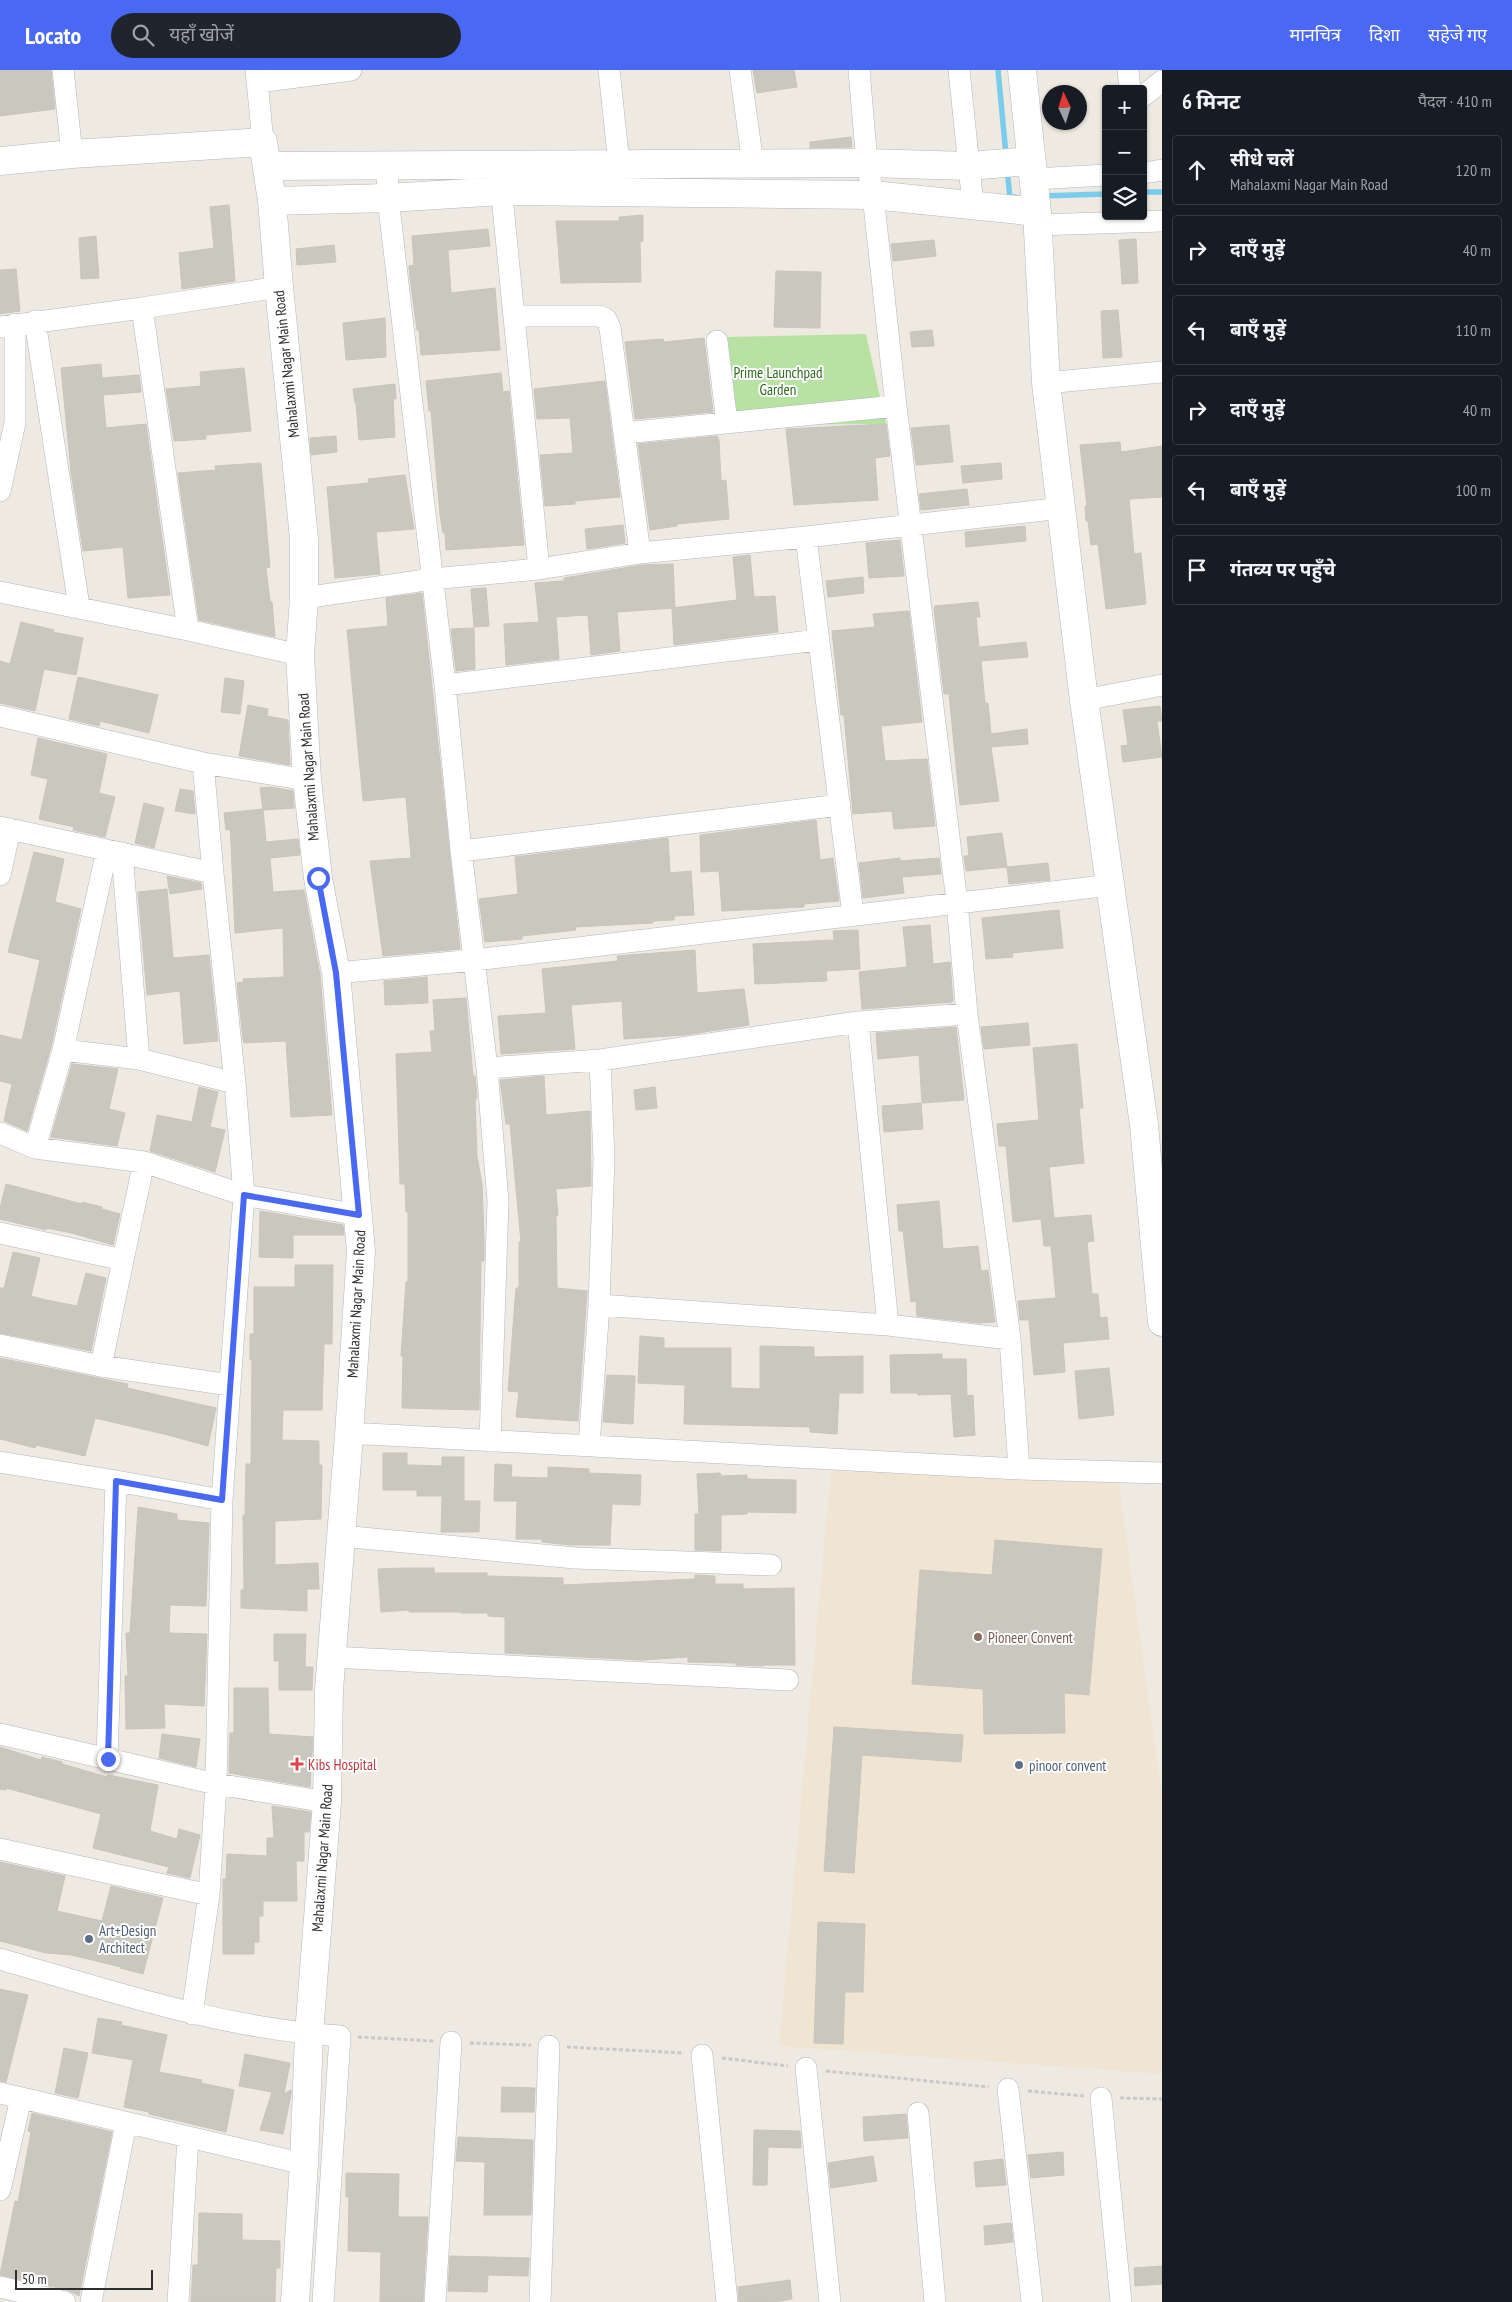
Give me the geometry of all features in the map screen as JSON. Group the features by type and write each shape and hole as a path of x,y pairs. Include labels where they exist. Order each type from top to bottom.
{"street":[{"path":"63,70 72,154"},
{"path":"257,76 351,70"},
{"path":"609,70 619,164"},
{"path":"740,70 753,164"},
{"path":"859,70 867,163 873,195 910,525 957,902 967,1014 1010,1339 1019,1469"},
{"path":"958,70 1020,184"},
{"path":"1022,70 1020,184 1062,508 1084,700 1111,885 1153,1123 1162,1322"},
{"path":"1128,70 1130,85"},
{"name":"Mahalaxmi Nagar Main Road","path":"257,76 272,201 304,538 304,598 300,655 307,780 318,878 336,973 361,1251 349,1435 331,1657 327,1802 309,2034 304,2164 295,2302"},
{"path":"1147,93 1162,81"},
{"path":"0,161 72,154 265,154 500,178 873,195 973,205 1020,184 1102,175"},
{"path":"272,201 388,198 500,178 619,164 867,163 1020,184 1162,221"},
{"path":"387,166 388,198 445,685 461,850 487,1068 498,1201 490,1441"},
{"path":"1147,172 1162,170"},
{"path":"500,178 539,569"},
{"path":"973,205 1020,184"},
{"path":"17,324 279,288"},
{"path":"142,308 188,630"},
{"path":"514,316 599,316 606,319 610,328 640,553"},
{"path":"0,491 15,423 17,324"},
{"path":"17,324 80,606"},
{"path":"717,341 727,423"},
{"path":"1046,382 1162,372"},
{"path":"624,433 896,406"},
{"path":"304,598 432,579 539,569 640,553 806,537 1062,508"},
{"path":"806,537 852,914"},
{"path":"0,592 80,606 300,655"},
{"path":"445,685 818,640"},
{"path":"1084,700 1162,685"},
{"path":"0,716 203,762 307,780"},
{"path":"192,2014 209,1895 216,1784 222,1500 244,1195 235,1083 203,762"},
{"path":"461,850 840,806"},
{"path":"0,875 5,828 213,873"},
{"path":"35,1148 63,1050 115,851"},
{"path":"115,851 139,1059"},
{"path":"336,973 475,960 852,914 1111,885"},
{"path":"487,1068 600,1060 858,1022 967,1014"},
{"path":"858,1022 888,1325"},
{"path":"63,1050 139,1059 235,1083"},
{"path":"589,1446 599,1306 604,1159 600,1060"},
{"path":"0,1133 35,1148 144,1162 244,1195 359,1215"},
{"path":"101,1366 144,1162"},
{"path":"0,1233 123,1260"},
{"path":"599,1306 888,1325 1010,1339"},
{"path":"0,1345 101,1366 230,1385"},
{"path":"349,1435 368,1434 1019,1469 1162,1473"},
{"path":"0,1462 222,1500"},
{"path":"108,1759 116,1481"},
{"path":"341,1536 575,1558 772,1566"},
{"path":"331,1657 788,1680"},
{"path":"0,1734 216,1784 327,1802"},
{"path":"0,1850 209,1895"},
{"path":"0,1959 192,2014 309,2034 340,2036 323,2302"},
{"path":"435,2302 451,2042"},
{"path":"540,2302 549,2046"},
{"path":"702,2055 726,2302"},
{"path":"806,2068 830,2302"},
{"path":"1008,2089 1032,2302"},
{"path":"0,2093 304,2164"},
{"path":"0,2190 21,2098"},
{"path":"1101,2098 1121,2302"},
{"path":"918,2113 935,2302"},
{"path":"91,2302 126,2123"},
{"path":"178,2302 188,2138"},
{"path":"0,2287 65,2302"}],"path":[{"path":"1101,2098 1162,2099"}],"shaded area":[{"name":"Pioneer Convent","path":"831,1471 1118,1477 1162,1797 1162,2074 779,2046"}],"green space":[{"name":"Prime Launchpad Garden","path":"866,334 886,424 735,425 723,337"}],"building":[{"path":"0,70 51,70 55,109 0,116"},
{"path":"753,70 794,70 797,87 757,93"},
{"path":"851,137 852,147 810,148 810,142"},
{"path":"229,205 235,281 182,289 179,253 214,248 210,207"},
{"path":"643,215 643,241 640,242 641,282 561,283 556,221 619,221 619,217"},
{"path":"488,229 490,246 448,250 451,293 495,288 500,350 421,355 409,266 414,265 412,236"},
{"path":"96,236 99,278 81,279 79,238"},
{"path":"1136,239 1138,283 1122,284 1119,240"},
{"path":"934,240 936,256 893,261 891,244"},
{"path":"334,245 336,262 297,265 296,249"},
{"path":"16,269 20,311 0,314 0,270"},
{"path":"776,271 821,272 820,328 774,327"},
{"path":"1118,310 1122,357 1103,358 1101,311"},
{"path":"385,318 386,357 346,360 343,323"},
{"path":"932,330 934,346 912,347 910,332"},
{"path":"704,338 713,412 635,419 625,342 663,339 664,342"},
{"path":"101,364 102,378 139,375 141,392 103,395 106,428 146,424 170,595 128,598 123,547 83,551 71,472 61,368"},
{"path":"244,368 251,431 206,435 206,439 174,441 166,389 201,386 200,372"},
{"path":"501,373 503,392 509,391 524,545 446,550 445,533 443,533 440,515 431,411 429,411 426,381"},
{"path":"605,381 620,497 575,501 575,504 545,506 540,455 573,453 570,418 537,419 534,389"},
{"path":"395,384 396,399 393,399 395,437 359,440 353,389"},
{"path":"886,424 890,456 875,458 878,500 794,505 786,429"},
{"path":"949,425 953,462 916,465 911,428"},
{"path":"336,436 337,452 311,455 310,438"},
{"path":"717,436 719,440 721,481 726,480 729,519 677,524 677,526 650,530 638,444"},
{"path":"1120,442 1121,452 1162,446 1162,497 1129,499 1134,554 1141,553 1146,604 1106,609 1098,544 1091,545 1088,521 1086,521 1085,506 1087,506 1080,445"},
{"path":"261,463 270,567 266,568 270,602 272,602 275,637 199,620 178,473 216,470 215,466"},
{"path":"1001,463 1002,479 963,483 961,466"},
{"path":"405,475 414,529 376,532 380,574 335,578 327,487 369,483 368,479"},
{"path":"967,489 969,505 921,510 919,494"},
{"path":"623,525 625,543 587,549 585,529"},
{"path":"1025,526 1026,541 966,547 965,532"},
{"path":"900,540 904,576 869,578 866,543"},
{"path":"750,555 754,597 775,596 778,632 674,645 672,608 737,600 733,557"},
{"path":"673,564 675,608 617,612 620,651 591,655 588,615 556,617 559,659 506,665 504,624 539,622 535,583 564,581 564,578 642,565"},
{"path":"863,577 864,593 828,597 826,581"},
{"path":"486,588 489,626 474,627 471,589"},
{"path":"422,593 460,949 383,956 370,861 411,858 406,797 363,801 347,630 388,626 386,598"},
{"path":"978,602 980,617 976,617 979,647 1026,642 1028,657 981,661 985,703 988,703 991,734 1027,729 1028,744 991,747 999,801 960,805 949,694 944,694 934,609 935,606"},
{"path":"909,611 922,722 881,726 885,761 927,759 935,826 894,829 892,811 853,814 844,715 841,715 832,631 875,627 873,614"},
{"path":"21,622 54,630 53,632 83,638 76,675 44,669 35,711 0,703 0,661 10,664"},
{"path":"474,628 475,669 456,671 451,629"},
{"path":"78,677 158,695 149,733 100,721 99,726 69,719"},
{"path":"225,678 244,681 240,714 221,712"},
{"path":"248,705 268,709 267,716 288,720 290,765 239,756"},
{"path":"1160,706 1162,721 1157,721 1162,757 1123,762 1121,746 1128,745 1123,710"},
{"path":"38,738 107,754 99,793 115,797 105,837 73,830 74,827 39,819 48,779 31,775"},
{"path":"271,787 293,791 294,808 263,810 260,788"},
{"path":"180,789 193,791 195,814 175,811"},
{"path":"144,803 164,808 154,848 135,843"},
{"path":"263,809 266,842 298,839 300,855 270,858 273,892 304,890 320,975 332,1115 291,1117 286,1041 244,1043 243,1039 237,983 244,982 243,979 284,977 283,928 235,933 230,829 226,830 224,813"},
{"path":"816,820 820,860 833,858 839,901 804,904 804,907 722,911 719,871 701,872 700,835"},
{"path":"1002,833 1007,867 966,871 964,856 969,856 967,837"},
{"path":"668,838 670,873 691,871 694,915 674,916 674,920 653,921 653,923 575,927 576,930 522,936 522,939 485,942 479,899 518,894 515,857"},
{"path":"34,852 64,859 55,902 81,909 51,1047 27,1131 4,1121 12,1084 0,1081 0,1035 22,1040 40,960 8,952"},
{"path":"900,858 900,861 939,858 941,874 902,877 904,893 863,898 859,863"},
{"path":"1048,863 1050,880 1009,884 1007,867"},
{"path":"167,876 201,883 202,889 170,894"},
{"path":"167,889 173,958 209,955 218,1041 184,1044 180,991 147,995 138,892"},
{"path":"1059,910 1063,948 1012,953 1013,957 986,959 982,918"},
{"path":"930,925 933,964 950,962 953,1002 862,1009 859,972 907,967 903,927"},
{"path":"858,930 860,969 826,971 827,981 755,984 753,944 834,940 833,931"},
{"path":"695,950 697,993 744,989 749,1025 685,1035 624,1039 622,1001 571,1005 575,1049 501,1054 498,1016 546,1013 542,969 618,961 617,956"},
{"path":"427,977 428,1003 385,1005 384,981"},
{"path":"466,998 473,1076 475,1076 477,1096 475,1101 477,1156 482,1184 484,1236 484,1261 481,1261 479,1410 402,1408 403,1356 401,1356 406,1282 408,1282 408,1212 406,1212 405,1184 400,1184 396,1054 432,1052 430,1031 435,1031 433,1000"},
{"path":"1028,1023 1030,1045 984,1049 981,1027"},
{"path":"956,1027 964,1100 922,1103 919,1055 878,1059 876,1033"},
{"path":"1077,1044 1083,1108 1079,1108 1084,1163 1049,1167 1054,1218 1091,1215 1094,1241 1087,1242 1092,1294 1098,1294 1100,1318 1107,1317 1109,1339 1063,1343 1065,1372 1034,1375 1029,1320 1020,1320 1018,1301 1056,1298 1051,1246 1044,1246 1041,1219 1013,1222 1006,1146 999,1146 997,1124 1039,1120 1033,1048"},
{"path":"72,1064 118,1069 109,1109 125,1113 117,1146 51,1137"},
{"path":"544,1076 546,1115 590,1111 591,1186 556,1189 558,1215 556,1216 557,1288 587,1291 578,1421 516,1417 519,1392 508,1391 516,1288 519,1288 519,1242 521,1242 510,1124 506,1124 500,1080"},
{"path":"199,1087 218,1092 210,1127 225,1130 215,1172 150,1151 157,1115 192,1122"},
{"path":"655,1087 657,1108 636,1110 634,1090"},
{"path":"921,1103 923,1129 884,1132 882,1106"},
{"path":"6,1184 82,1204 82,1202 102,1207 102,1209 120,1214 113,1245 72,1233 46,1228 46,1230 0,1219 0,1208"},
{"path":"939,1201 943,1249 978,1246 981,1271 988,1270 995,1322 979,1323 917,1316 916,1301 911,1302 903,1231 899,1231 897,1205"},
{"path":"260,1211 343,1225 344,1235 293,1235 293,1258 259,1257"},
{"path":"13,1252 40,1258 31,1296 77,1306 86,1273 106,1278 91,1351 0,1333 0,1288 4,1288"},
{"path":"295,1265 333,1265 332,1344 324,1344 322,1410 283,1410 282,1440 319,1441 319,1465 322,1465 321,1519 275,1521 275,1565 318,1563 319,1589 307,1589 307,1611 241,1608 241,1590 244,1590 243,1515 245,1515 246,1464 251,1464 252,1360 250,1360 250,1334 254,1334 254,1287 295,1287"},
{"path":"640,1336 664,1338 664,1348 731,1348 731,1388 760,1389 760,1346 814,1347 814,1357 863,1356 863,1393 839,1393 837,1434 810,1432 810,1427 684,1424 685,1385 638,1383"},
{"path":"942,1354 942,1359 966,1359 967,1396 973,1395 975,1435 954,1437 951,1394 918,1395 917,1393 891,1393 890,1355"},
{"path":"0,1358 128,1384 127,1388 216,1408 208,1446 95,1418 85,1456 36,1445 35,1448 0,1439"},
{"path":"1109,1368 1114,1415 1079,1419 1075,1371"},
{"path":"607,1375 635,1376 633,1424 603,1422"},
{"path":"383,1453 407,1453 407,1465 442,1466 442,1457 464,1457 464,1501 480,1501 479,1532 441,1532 442,1496 417,1496 417,1490 383,1490"},
{"path":"495,1464 512,1465 511,1477 548,1478 548,1467 589,1469 589,1473 641,1475 640,1505 612,1504 610,1545 570,1545 542,1542 542,1539 516,1539 517,1501 494,1501"},
{"path":"720,1473 721,1476 747,1475 747,1479 796,1480 796,1513 747,1512 747,1514 721,1515 721,1551 695,1550 695,1514 699,1514 697,1474"},
{"path":"138,1507 177,1514 177,1520 209,1523 206,1606 170,1605 169,1633 207,1634 204,1706 164,1704 165,1728 126,1729 125,1676 128,1676 126,1633 130,1633"},
{"path":"995,1540 1102,1549 1089,1695 1064,1693 1065,1733 984,1734 983,1689 912,1684 920,1570 992,1575"},
{"path":"434,1568 434,1573 487,1573 487,1576 563,1578 563,1585 695,1579 695,1575 715,1576 715,1584 743,1584 743,1589 794,1588 795,1665 763,1666 736,1665 736,1663 688,1662 688,1657 642,1660 505,1653 505,1617 488,1616 488,1613 409,1612 409,1610 381,1612 378,1569"},
{"path":"274,1634 306,1634 305,1667 313,1667 312,1690 279,1690 279,1661 274,1661"},
{"path":"234,1688 268,1688 269,1734 313,1737 310,1787 229,1773 230,1733 234,1733"},
{"path":"834,1727 963,1735 961,1762 862,1755 854,1873 824,1871"},
{"path":"162,1734 200,1739 196,1767 159,1758"},
{"path":"0,1747 41,1760 42,1757 62,1762 62,1764 107,1777 108,1775 158,1785 150,1831 177,1839 179,1829 200,1835 190,1878 167,1873 169,1867 93,1848 101,1814 6,1788 6,1790 0,1789"},
{"path":"272,1806 311,1812 309,1832 304,1832 304,1861 296,1861 297,1901 263,1901 263,1916 259,1916 259,1942 254,1942 254,1954 223,1954 223,1879 226,1879 227,1854 267,1856 267,1838 274,1838"},
{"path":"0,1862 65,1876 57,1911 102,1921 111,1886 163,1898 143,1974 71,1955 46,1953 0,1941"},
{"path":"818,1922 865,1924 863,1992 845,1992 843,2044 814,2043"},
{"path":"0,1989 28,1995 6,2082 0,2081"},
{"path":"98,2018 122,2022 121,2025 167,2035 159,2072 202,2080 201,2083 234,2090 226,2132 124,2107 133,2060 92,2053"},
{"path":"64,2048 88,2053 78,2098 55,2093"},
{"path":"245,2054 290,2063 284,2094 291,2090 291,2094 283,2134 260,2130 272,2092 239,2086"},
{"path":"502,2087 535,2088 534,2112 501,2112"},
{"path":"32,2113 112,2132 79,2296 68,2290 0,2275 15,2201 18,2202 31,2132 28,2131"},
{"path":"906,2114 908,2138 864,2141 863,2117"},
{"path":"754,2130 800,2131 801,2148 768,2147 767,2185 753,2185"},
{"path":"458,2137 533,2140 531,2215 484,2215 485,2162 456,2161"},
{"path":"1063,2152 1064,2175 1031,2178 1028,2155"},
{"path":"873,2156 877,2181 831,2188 828,2163"},
{"path":"1003,2159 1006,2185 976,2187 974,2162"},
{"path":"346,2173 399,2174 398,2217 428,2217 423,2302 380,2302 381,2252 348,2251 349,2197 346,2197"},
{"path":"199,2213 242,2214 242,2240 280,2241 280,2268 276,2268 275,2302 191,2302 193,2265 198,2265"},
{"path":"1011,2223 1013,2242 985,2245 984,2226"},
{"path":"450,2256 529,2258 528,2276 488,2275 487,2292 448,2291"},
{"path":"1162,2266 1162,2284 1135,2286 1134,2268"},
{"path":"790,2280 792,2299 774,2302 739,2302 738,2287"}],"waterway":[{"path":"998,70 1006,155"},
{"path":"1007,169 1010,198 1015,197"},
{"path":"1147,192 1162,192"},
{"path":"1041,196 1102,194"}],"place":[{"name":"Pioneer Convent","path":"978,1637"},
{"name":"Kibs Hospital","path":"297,1764"},
{"name":"pinoor convent","path":"1019,1765"},
{"name":"Art+Design Architect","path":"89,1939"}],"route":[{"path":"108,1759 116,1481 222,1500 244,1195 359,1215 336,973 318,878"}]}
